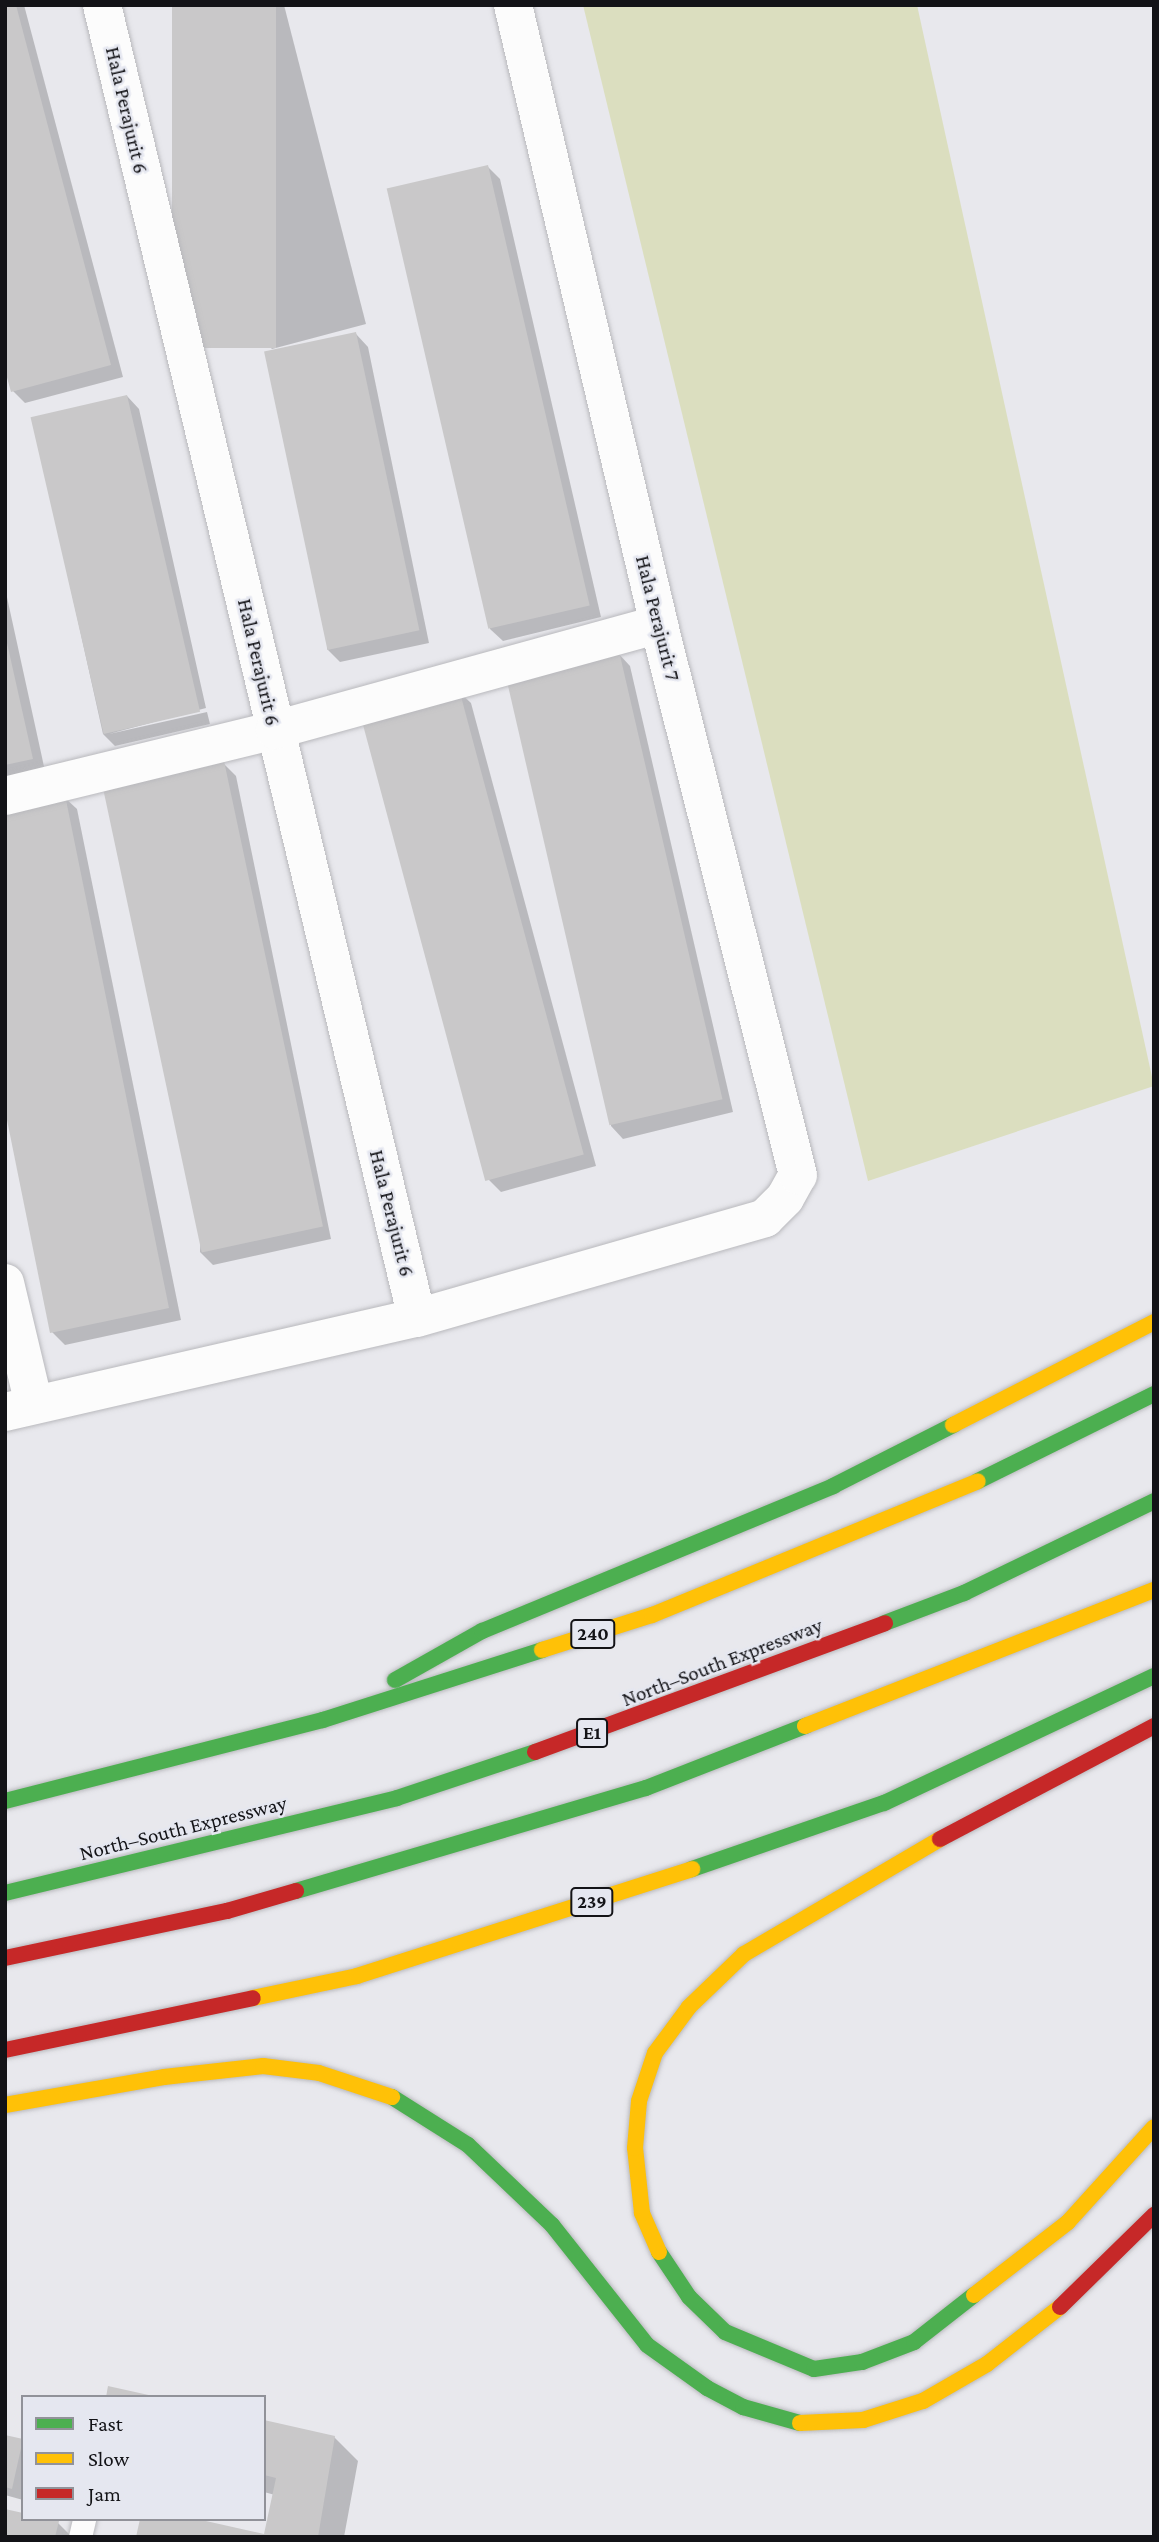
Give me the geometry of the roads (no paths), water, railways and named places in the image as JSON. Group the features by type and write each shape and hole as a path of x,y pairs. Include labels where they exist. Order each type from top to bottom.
{"main road":[{"path":"323,1720 482,1631 832,1486 1154,1322"},
{"name":"240","path":"5,1801 323,1720 664,1610 939,1500 1154,1394"},
{"name":"North–South Expressway","path":"5,1893 397,1798 595,1732 964,1593 1154,1501"},
{"path":"5,1958 227,1911 646,1788 1154,1590"},
{"name":"239","path":"5,2049 357,1976 660,1880 884,1803 1154,1676"},
{"path":"1154,1726 897,1862 744,1954 689,2007 655,2053 639,2101 635,2148 642,2213 661,2256 689,2297 725,2332 814,2369 863,2361 914,2342 1058,2230 1154,2127"},
{"path":"5,2105 164,2077 263,2066 319,2073 365,2086 411,2105 468,2145 552,2225 647,2345 707,2388 743,2407 808,2426 863,2420 923,2401 987,2364 1096,2275 1154,2214"}],"street":[{"name":"Hala Perajurit 6","path":"102,5 417,1318"},
{"name":"Hala Perajurit 7","path":"417,1318 765,1218 785,1198 798,1175 659,624 513,5"},
{"path":"5,796 275,730 659,624"},
{"path":"5,1283 20,1408 417,1318"}]}
